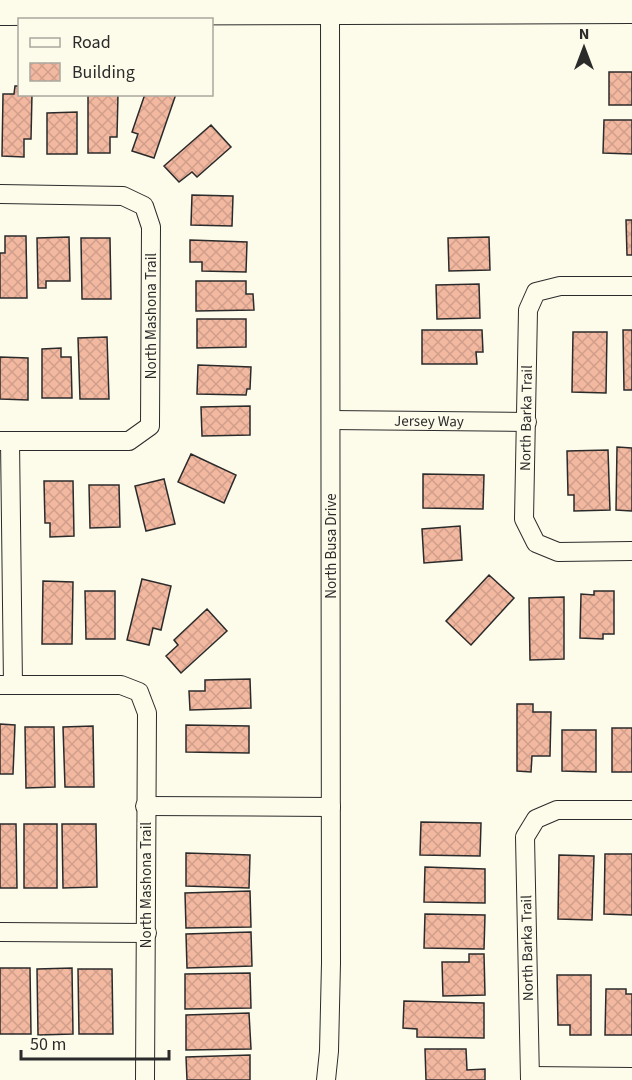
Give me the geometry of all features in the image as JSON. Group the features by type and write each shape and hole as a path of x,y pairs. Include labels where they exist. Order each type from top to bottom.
{"street":[{"path":"0,12 632,10"},
{"name":"North Busa Drive","path":"326,1080 329,1051 331,807 330,11"},
{"name":"North Mashona Trail","path":"0,194 123,196 144,206 151,227 150,426 129,441 5,441"},
{"name":"North Barka Trail","path":"632,286 560,286 536,292 528,309 524,519 536,543 558,552 632,551"},
{"name":"Jersey Way","path":"330,420 527,422"},
{"path":"5,441 7,685"},
{"name":"North Mashona Trail","path":"7,685 121,685 139,692 147,713 146,1080"},
{"path":"145,806 331,807"},
{"name":"North Barka Trail","path":"530,1078 525,837 536,819 557,810 632,810"},
{"path":"0,932 147,933"},
{"path":"530,1078 632,1077"}],"building":[{"path":"609,72 632,72 632,105 609,105"},
{"path":"15,86 18,86 18,96 32,96 31,139 24,139 24,157 2,156 3,94 14,94"},
{"path":"88,96 118,96 117,137 110,137 110,153 88,153"},
{"path":"144,96 175,96 154,158 132,151 138,134 132,132"},
{"path":"77,112 77,154 47,154 47,113"},
{"path":"604,120 632,120 632,154 603,153"},
{"path":"211,125 231,147 197,177 192,172 179,182 164,166"},
{"path":"192,195 233,196 232,226 191,225"},
{"path":"626,220 632,220 632,255 627,255"},
{"path":"5,236 26,236 27,298 0,298 0,253 5,253"},
{"path":"69,237 70,281 46,281 46,288 38,288 37,238"},
{"path":"489,237 490,270 449,271 448,238"},
{"path":"81,238 110,238 111,299 82,299"},
{"path":"190,240 247,242 246,272 202,271 202,262 190,262"},
{"path":"196,281 246,281 246,294 253,294 254,310 196,311"},
{"path":"479,284 480,318 437,319 436,285"},
{"path":"197,319 246,319 246,347 197,348"},
{"path":"422,330 482,330 483,352 476,352 477,364 422,364"},
{"path":"623,330 632,330 632,390 624,390"},
{"path":"573,332 607,332 606,393 572,392"},
{"path":"107,337 109,399 80,399 78,338"},
{"path":"61,348 61,357 71,357 72,398 42,398 42,349"},
{"path":"0,357 28,358 28,400 0,399"},
{"path":"198,365 251,367 250,389 247,389 246,395 197,394"},
{"path":"250,406 250,435 202,436 201,407"},
{"path":"617,447 632,448 632,511 616,510"},
{"path":"608,450 610,510 574,511 574,495 568,495 567,451"},
{"path":"191,454 236,475 224,503 178,482"},
{"path":"423,474 484,475 483,509 423,508"},
{"path":"164,479 175,524 146,531 135,486"},
{"path":"44,481 73,481 74,536 50,537 50,523 45,523"},
{"path":"89,485 119,485 120,527 90,528"},
{"path":"460,526 462,560 424,563 422,529"},
{"path":"489,575 514,598 471,645 446,621"},
{"path":"142,579 171,586 161,630 153,628 149,645 127,640"},
{"path":"43,581 73,582 72,644 42,644"},
{"path":"85,591 115,591 115,639 86,639"},
{"path":"594,591 614,591 614,634 603,634 603,639 580,638 581,594 594,595"},
{"path":"564,597 564,659 530,660 529,598"},
{"path":"207,609 227,631 181,673 166,656 178,645 174,640"},
{"path":"250,679 251,708 190,710 189,691 205,691 205,680"},
{"path":"517,704 533,704 533,712 551,712 550,756 532,756 531,772 517,771"},
{"path":"0,724 15,725 13,774 0,774"},
{"path":"186,725 249,726 249,753 186,752"},
{"path":"93,726 94,787 65,787 63,727"},
{"path":"25,727 54,727 55,787 26,788"},
{"path":"612,728 632,728 632,772 612,772"},
{"path":"562,730 596,730 596,772 562,771"},
{"path":"421,822 481,823 480,856 420,855"},
{"path":"0,824 16,824 17,888 0,888"},
{"path":"24,824 57,824 57,888 24,888"},
{"path":"62,824 96,824 97,887 63,888"},
{"path":"186,853 250,855 249,888 186,886"},
{"path":"605,854 632,854 632,915 604,914"},
{"path":"559,855 594,856 592,920 558,919"},
{"path":"425,867 485,869 485,903 424,902"},
{"path":"250,891 251,927 186,928 185,893"},
{"path":"425,914 485,915 484,949 424,948"},
{"path":"251,932 252,966 187,968 186,934"},
{"path":"469,954 484,954 485,995 443,996 442,962 469,962"},
{"path":"0,968 30,968 31,1034 0,1034"},
{"path":"72,968 73,1034 38,1035 37,969"},
{"path":"78,969 112,969 113,1034 79,1034"},
{"path":"250,973 251,1008 185,1009 185,974"},
{"path":"557,975 591,975 591,1035 570,1035 570,1025 558,1025"},
{"path":"606,989 626,989 626,994 632,994 632,1035 605,1035"},
{"path":"404,1001 484,1003 484,1038 417,1037 417,1029 403,1028"},
{"path":"249,1013 251,1049 186,1050 186,1015"},
{"path":"425,1049 466,1049 467,1070 485,1069 485,1080 426,1080"},
{"path":"250,1055 250,1080 187,1080 186,1057"}]}
